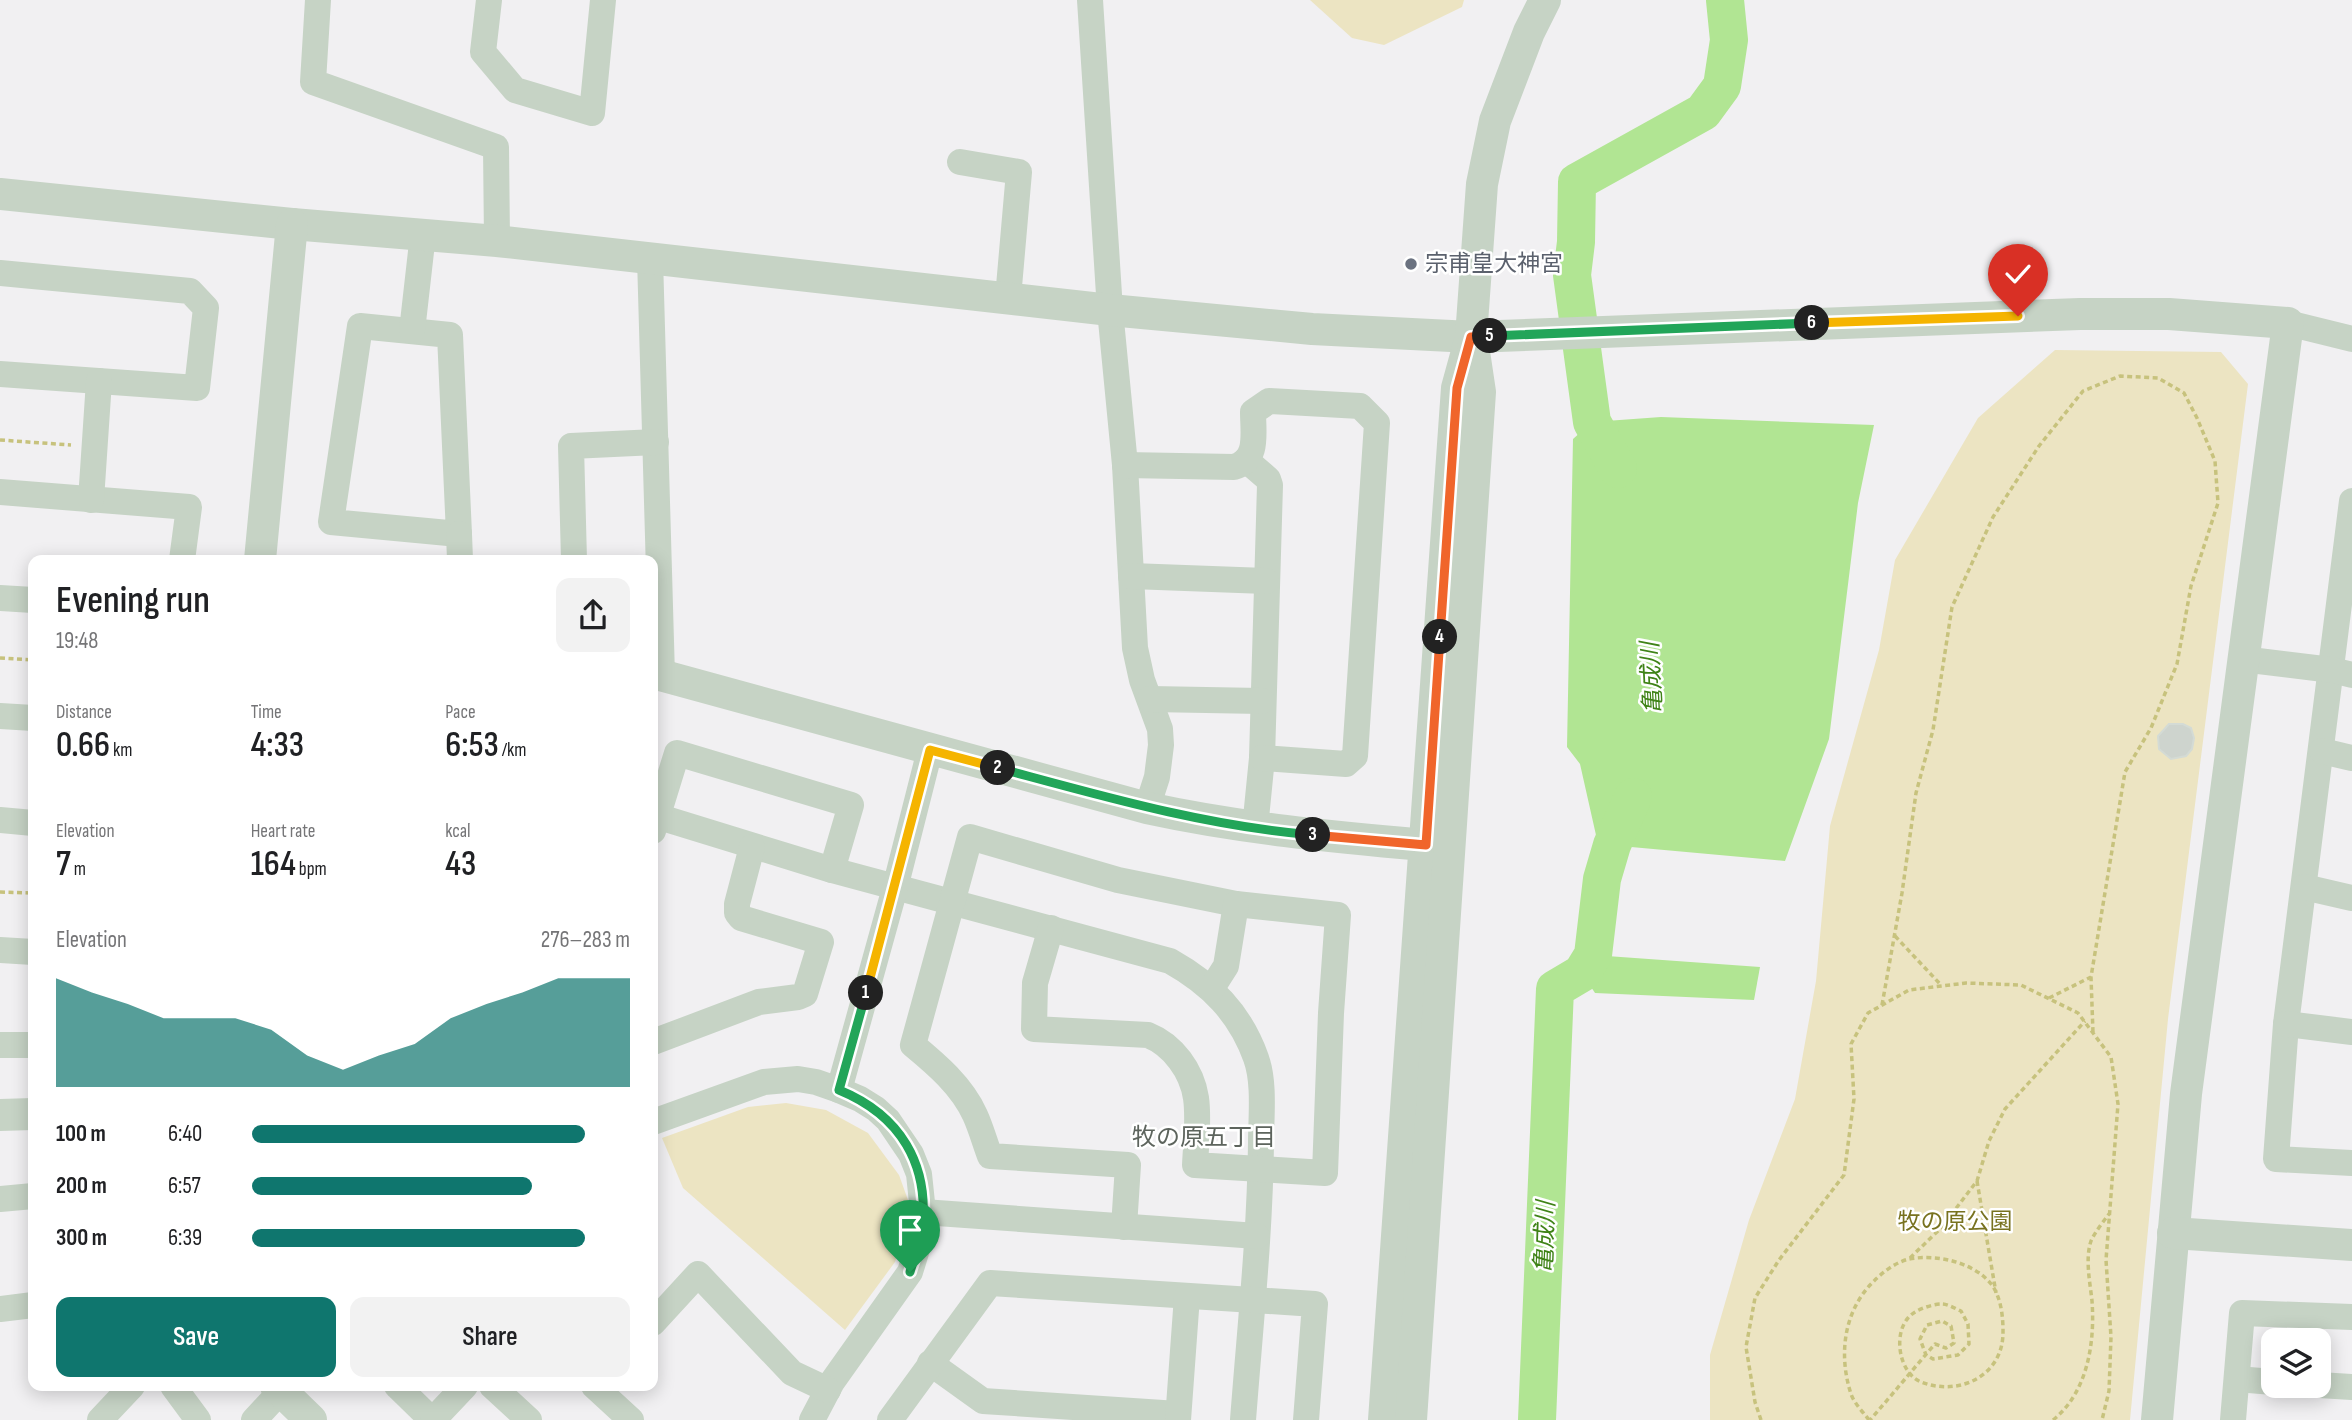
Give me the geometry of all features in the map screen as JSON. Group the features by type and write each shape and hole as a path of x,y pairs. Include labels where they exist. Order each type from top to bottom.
{"street":[{"path":"318,0 313,82 496,147 498,241"},
{"path":"489,0 483,52 515,90 592,113 603,0"},
{"path":"1090,0 1110,310 1125,465 1135,648 1142,680 1160,729 1157,777 1147,808"},
{"path":"1384,1420 1457,388 1471,337 1482,184 1495,121 1529,32 1545,0"},
{"path":"960,162 1019,172 1009,298"},
{"path":"0,194 292,224 498,241 1110,310 1312,329 1471,337 2080,314 2169,314 2288,323 2352,321"},
{"path":"260,555 292,224"},
{"path":"412,331 423,234"},
{"path":"650,258 657,555"},
{"path":"0,273 191,290 206,308 197,388 0,374"},
{"path":"2288,323 2352,339"},
{"path":"2157,1420 2186,1094 2288,323"},
{"path":"360,326 412,331 450,334 460,547 331,522 360,326"},
{"path":"1411,1420 1480,392 1471,337"},
{"path":"91,500 99,381"},
{"path":"1125,465 1234,467 1252,454 1254,412 1269,401 1360,406 1377,423 1355,756 1346,764 1262,758"},
{"path":"574,555 571,446 656,442"},
{"path":"1246,460 1268,479 1269,485 1262,758 1255,828"},
{"path":"0,492 189,508 183,555"},
{"path":"2352,501 2342,673 2322,751 2286,1024 2276,1159 2352,1163"},
{"path":"1131,576 1266,581"},
{"path":"0,598 28,600"},
{"path":"2242,659 2342,673"},
{"path":"658,674 1147,808 1255,828 1426,845"},
{"path":"1150,699 1262,701"},
{"path":"0,716 28,718"},
{"path":"839,1090 930,750"},
{"path":"2322,751 2352,758"},
{"path":"658,810 677,753 851,805 832,870"},
{"path":"0,820 28,823"},
{"path":"658,823 1170,961 1212,988 1229,1006 1250,1042 1258,1062 1261,1095 1261,1167 1243,1420"},
{"path":"1051,928 1035,983 1034,1029 1148,1035 1162,1041 1185,1068 1196,1099 1195,1165 1325,1173 1338,915 1236,904 1118,880 970,837 913,1045 942,1070 961,1094 974,1113 990,1156 1128,1166 1124,1227"},
{"path":"658,1040 758,1002 805,994 821,942 741,918 737,913 752,847"},
{"path":"2304,887 2352,898"},
{"path":"1212,988 1226,966 1236,904"},
{"path":"0,950 28,952"},
{"path":"2286,1024 2352,1032"},
{"path":"0,1045 28,1045"},
{"path":"658,1120 764,1082 798,1079 816,1082 860,1099 876,1109 901,1137 919,1174 923,1212 922,1233 910,1272 832,1382 812,1420"},
{"path":"0,1115 28,1114"},
{"path":"0,1199 28,1196"},
{"path":"923,1212 1257,1236"},
{"path":"2173,1233 2352,1245"},
{"path":"658,1318 698,1274 792,1373 828,1390"},
{"path":"890,1420 990,1283 1315,1304 1306,1420"},
{"path":"930,1363 984,1401 1178,1417 1187,1296"},
{"path":"0,1309 28,1306"},
{"path":"2233,1420 2242,1313 2352,1317"},
{"path":"2237,1380 2261,1381"},
{"path":"2331,1386 2352,1387"},
{"path":"100,1420 127,1391"},
{"path":"177,1391 198,1420"},
{"path":"254,1420 276,1391"},
{"path":"280,1391 311,1420"},
{"path":"402,1391 433,1420 460,1391"},
{"path":"497,1391 529,1420"},
{"path":"599,1391 631,1420"}],"path":[{"path":"1882,1005 1916,793 1933,730 1952,607 1993,517 2039,446 2082,391 2120,376 2158,379 2184,393 2197,418 2215,461 2218,503 2191,586 2177,664 2151,728 2125,772 2091,977 2093,1033"},
{"path":"0,440 94,447"},
{"path":"0,658 28,660"},
{"path":"0,892 28,893"},
{"path":"1895,936 1941,986"},
{"path":"2049,998 2091,977"},
{"path":"1761,1420 1755,1402 1746,1347 1755,1298 1779,1260 1844,1175 1854,1099 1852,1044 1868,1013 1909,990 1966,983 2021,985 2049,998 2078,1013 2111,1056 2118,1104 2106,1260 2111,1337 2109,1391 2102,1420"},
{"path":"1908,1259 1939,1258 1967,1265 1992,1285 2003,1310 2004,1335 1999,1358 1988,1373 1971,1384 1945,1387 1920,1382 1909,1373 1901,1360 1901,1339 1906,1319 1918,1310 1943,1304 1961,1311 1968,1324 1969,1344 1958,1355 1933,1359 1926,1355 1920,1339 1927,1325 1942,1321 1951,1326 1954,1343 1946,1348 1935,1345 1926,1355 1909,1373 1869,1420 1852,1397 1844,1363 1846,1331 1860,1294 1883,1271 1908,1259 1941,1228 1978,1181 1989,1141 2005,1109 2085,1021"},
{"path":"1978,1181 1998,1299"},
{"path":"2053,1420 2062,1413 2084,1376 2092,1347 2089,1268 2091,1242 2110,1212"}],"green space":[{"path":"1310,0 1464,0 1462,7 1384,45 1352,38"},
{"name":"牧の原公園","path":"2055,350 2221,352 2248,384 2168,1019 2130,1420 1710,1420 1710,1355 1749,1220 1795,1099 1816,981 1830,826 1879,650 1895,560 1978,418"},
{"path":"786,1103 826,1110 868,1133 899,1175 908,1200 906,1228 895,1262 845,1330 683,1188 662,1138 748,1107"}],"water":[{"path":"1661,417 1874,425 1858,503 1829,739 1785,861 1598,844 1580,764 1567,747 1573,439 1592,422"},
{"path":"1593,955 1760,967 1754,1000 1595,993 1582,973"}],"building":[{"path":"2169,724 2183,724 2191,728 2194,738 2192,749 2186,756 2171,759 2159,749 2158,736"}],"waterway":[{"name":"亀成川","path":"1618,469 1592,422 1572,275 1576,242 1577,182 1703,112 1722,86 1729,40 1725,0"},
{"name":"亀成川","path":"1537,1420 1555,989 1582,973 1593,955 1602,879 1612,845 1633,797"}],"place":[{"name":"宗甫皇大神宮","path":"1411,264"}],"district":[{"name":"牧の原五丁目","path":"1204,1137"}],"route":[{"path":"910,1272 922,1233 919,1174 911,1154 888,1120 860,1099 839,1090 930,750 1147,808 1212,822 1303,835 1426,845 1457,388 1471,337 2018,316"}]}
